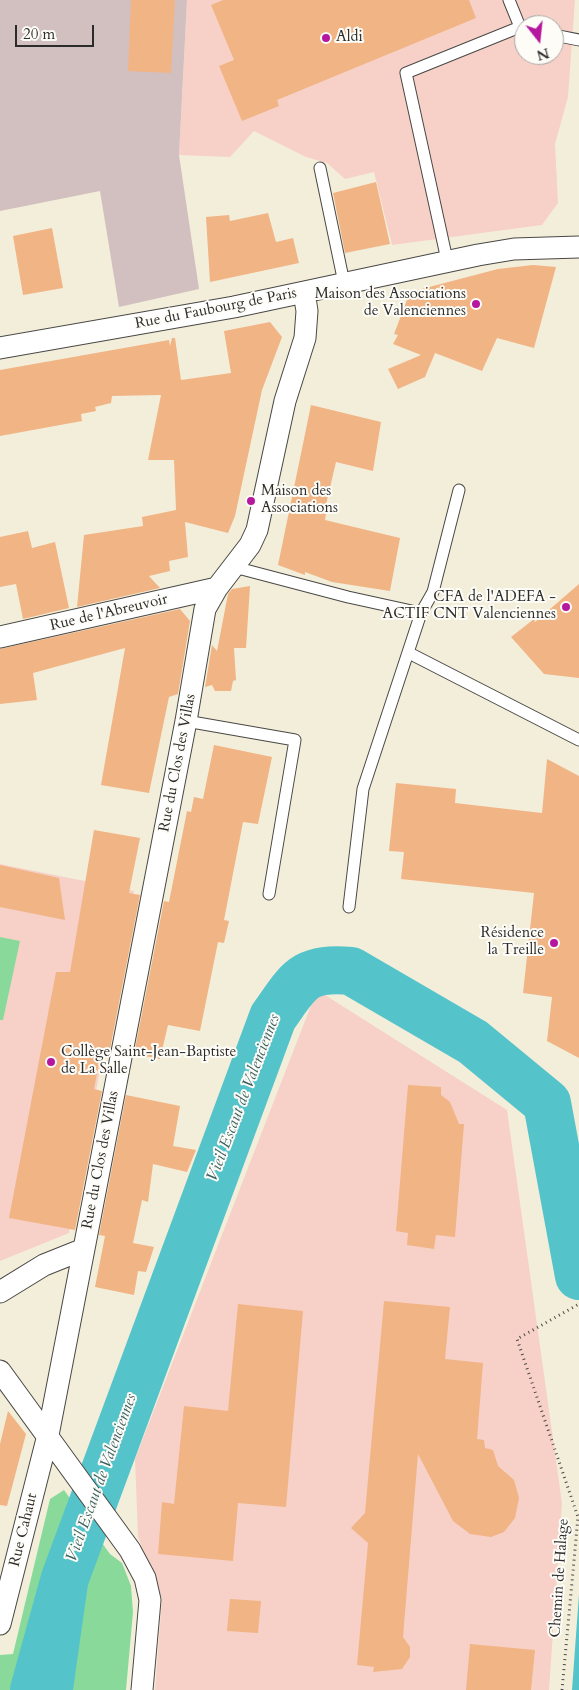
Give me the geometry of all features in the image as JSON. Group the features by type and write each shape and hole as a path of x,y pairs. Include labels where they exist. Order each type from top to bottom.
{"street":[{"name":"Rue du Faubourg de Paris","path":"0,348 226,309 447,260 514,249 579,247"},
{"name":"Rue du Clos des Villas","path":"48,1436 186,721 204,616 217,588 250,545 257,530 285,401 306,338 307,311 304,292"},
{"name":"Rue de l'Abreuvoir","path":"0,637 217,588"},
{"name":"Rue du Clos des Villas","path":"0,1292 44,1265 84,1249"},
{"path":"0,1370 130,1550 145,1578 150,1600 142,1690"},
{"name":"Rue Cahaut","path":"0,1624 48,1436"}],"lane":[{"path":"508,0 516,15"},
{"path":"447,260 406,73 514,31"},
{"path":"564,37 579,40"},
{"path":"320,168 344,283"},
{"path":"349,907 363,789 421,613 433,592 459,490"},
{"path":"234,567 348,597 421,613"},
{"path":"409,654 579,740"},
{"path":"186,721 295,740 269,894"}],"path":[{"name":"Chemin de Halage","path":"562,1690 578,1517 517,1339 579,1304"}],"shaded area":[{"path":"0,0 187,0 179,155 199,289 119,307 100,191 0,211"},
{"path":"187,0 575,0 568,97 555,144 558,203 542,225 392,245 374,172 345,179 327,163 306,157 254,131 230,157 179,155"},
{"name":"Collège Saint-Jean-Baptiste de La Salle","path":"0,864 134,891 69,1233 0,1261"},
{"path":"317,990 507,1110 562,1503 549,1690 155,1690 162,1598 138,1537 135,1459"}],"green space":[{"path":"0,937 20,941 3,1020 0,1020"},
{"path":"64,1490 110,1554 122,1563 131,1586 133,1612 126,1690 0,1690 0,1655 13,1654 50,1499"}],"water":[{"path":"90,1526 96,1534 87,1550 90,1570 73,1690 27,1690 52,1584 79,1547"},
{"path":"579,1594 579,1690 572,1690"}],"building":[{"path":"131,0 175,0 171,73 128,71"},
{"name":"Aldi","path":"223,0 469,0 476,18 277,100 279,106 242,121 219,66 234,60 211,5"},
{"path":"376,182 390,244 345,253 333,193"},
{"path":"268,213 276,242 293,238 299,263 210,282 206,217 229,215 230,221"},
{"path":"52,228 63,288 23,295 13,236"},
{"name":"Maison des Associations de Valenciennes","path":"533,265 556,267 534,348 497,338 482,371 435,353 425,377 398,389 388,369 421,355 393,344 398,335 394,334 410,292 498,269"},
{"path":"270,322 282,337 262,390 235,516 228,533 185,522 188,557 169,561 170,571 149,576 160,588 77,607 84,535 143,526 142,517 176,510 174,460 148,460 161,395 112,396 111,403 95,407 96,411 81,414 82,421 0,436 0,370 169,340 170,346 172,338 175,338 181,380 231,373 224,331"},
{"path":"311,405 381,422 373,471 336,462 324,513 326,514 325,520 400,538 390,591 332,582 278,565"},
{"path":"28,531 32,548 55,542 69,608 23,619 16,584 0,587 0,537"},
{"name":"CFA de l'ADEFA - ACTIF CNT Valenciennes","path":"579,584 579,678 544,674 511,637 534,619 535,622"},
{"path":"250,586 246,648 234,648 236,680 233,681 231,691 215,691 212,685 205,687 212,645 217,651 228,594 232,589"},
{"path":"180,609 190,621 178,694 169,697 149,793 101,785 125,648 33,673 37,700 0,704 0,649"},
{"path":"214,745 272,757 258,824 243,822 224,920 229,921 224,943 218,942 200,1031 168,1025 160,1059 134,1054 164,901 169,902 187,811 191,812 194,797 203,799"},
{"name":"Résidence la Treille","path":"547,759 579,776 579,1058 547,1041 552,997 523,993 534,893 401,879 404,852 389,851 396,783 456,789 455,803 542,813"},
{"path":"94,830 140,838 129,893 140,895 110,1049 102,1048 94,1089 102,1091 75,1230 9,1218 56,972 70,972"},
{"path":"0,865 59,878 65,920 0,907"},
{"path":"408,1085 441,1087 441,1095 450,1102 459,1124 464,1124 455,1237 436,1235 434,1249 407,1245 408,1233 396,1231"},
{"path":"126,1095 180,1106 173,1146 196,1150 187,1172 153,1164 148,1202 142,1200 133,1243 154,1247 146,1272 138,1271 134,1295 95,1287 105,1236 99,1235"},
{"path":"384,1301 450,1307 445,1359 483,1363 477,1439 484,1440 485,1448 493,1450 498,1466 514,1480 519,1498 515,1518 504,1532 491,1537 470,1534 453,1521 418,1454 403,1637 410,1647 410,1657 402,1669 373,1672 374,1667 357,1665 368,1543 351,1528 365,1513"},
{"path":"238,1304 303,1311 286,1507 238,1503 233,1561 158,1554 162,1502 174,1504 184,1406 228,1411"},
{"path":"8,1411 26,1434 7,1506 0,1505 0,1444"},
{"path":"230,1599 261,1601 258,1633 227,1631"},
{"path":"470,1644 535,1650 531,1690 466,1690"}],"waterway":[{"name":"Vieil Escaut de Valenciennes","path":"34,1690 65,1578 273,1017 289,994 303,979 322,971 351,971 473,1042 547,1103 579,1276"}],"place":[{"name":"Aldi","path":"326,38"},
{"name":"Maison des Associations de Valenciennes","path":"476,304"},
{"name":"Maison des Associations","path":"251,501"},
{"name":"CFA de l'ADEFA - ACTIF CNT Valenciennes","path":"566,607"},
{"name":"Résidence la Treille","path":"554,943"},
{"name":"Collège Saint-Jean-Baptiste de La Salle","path":"51,1062"}]}
